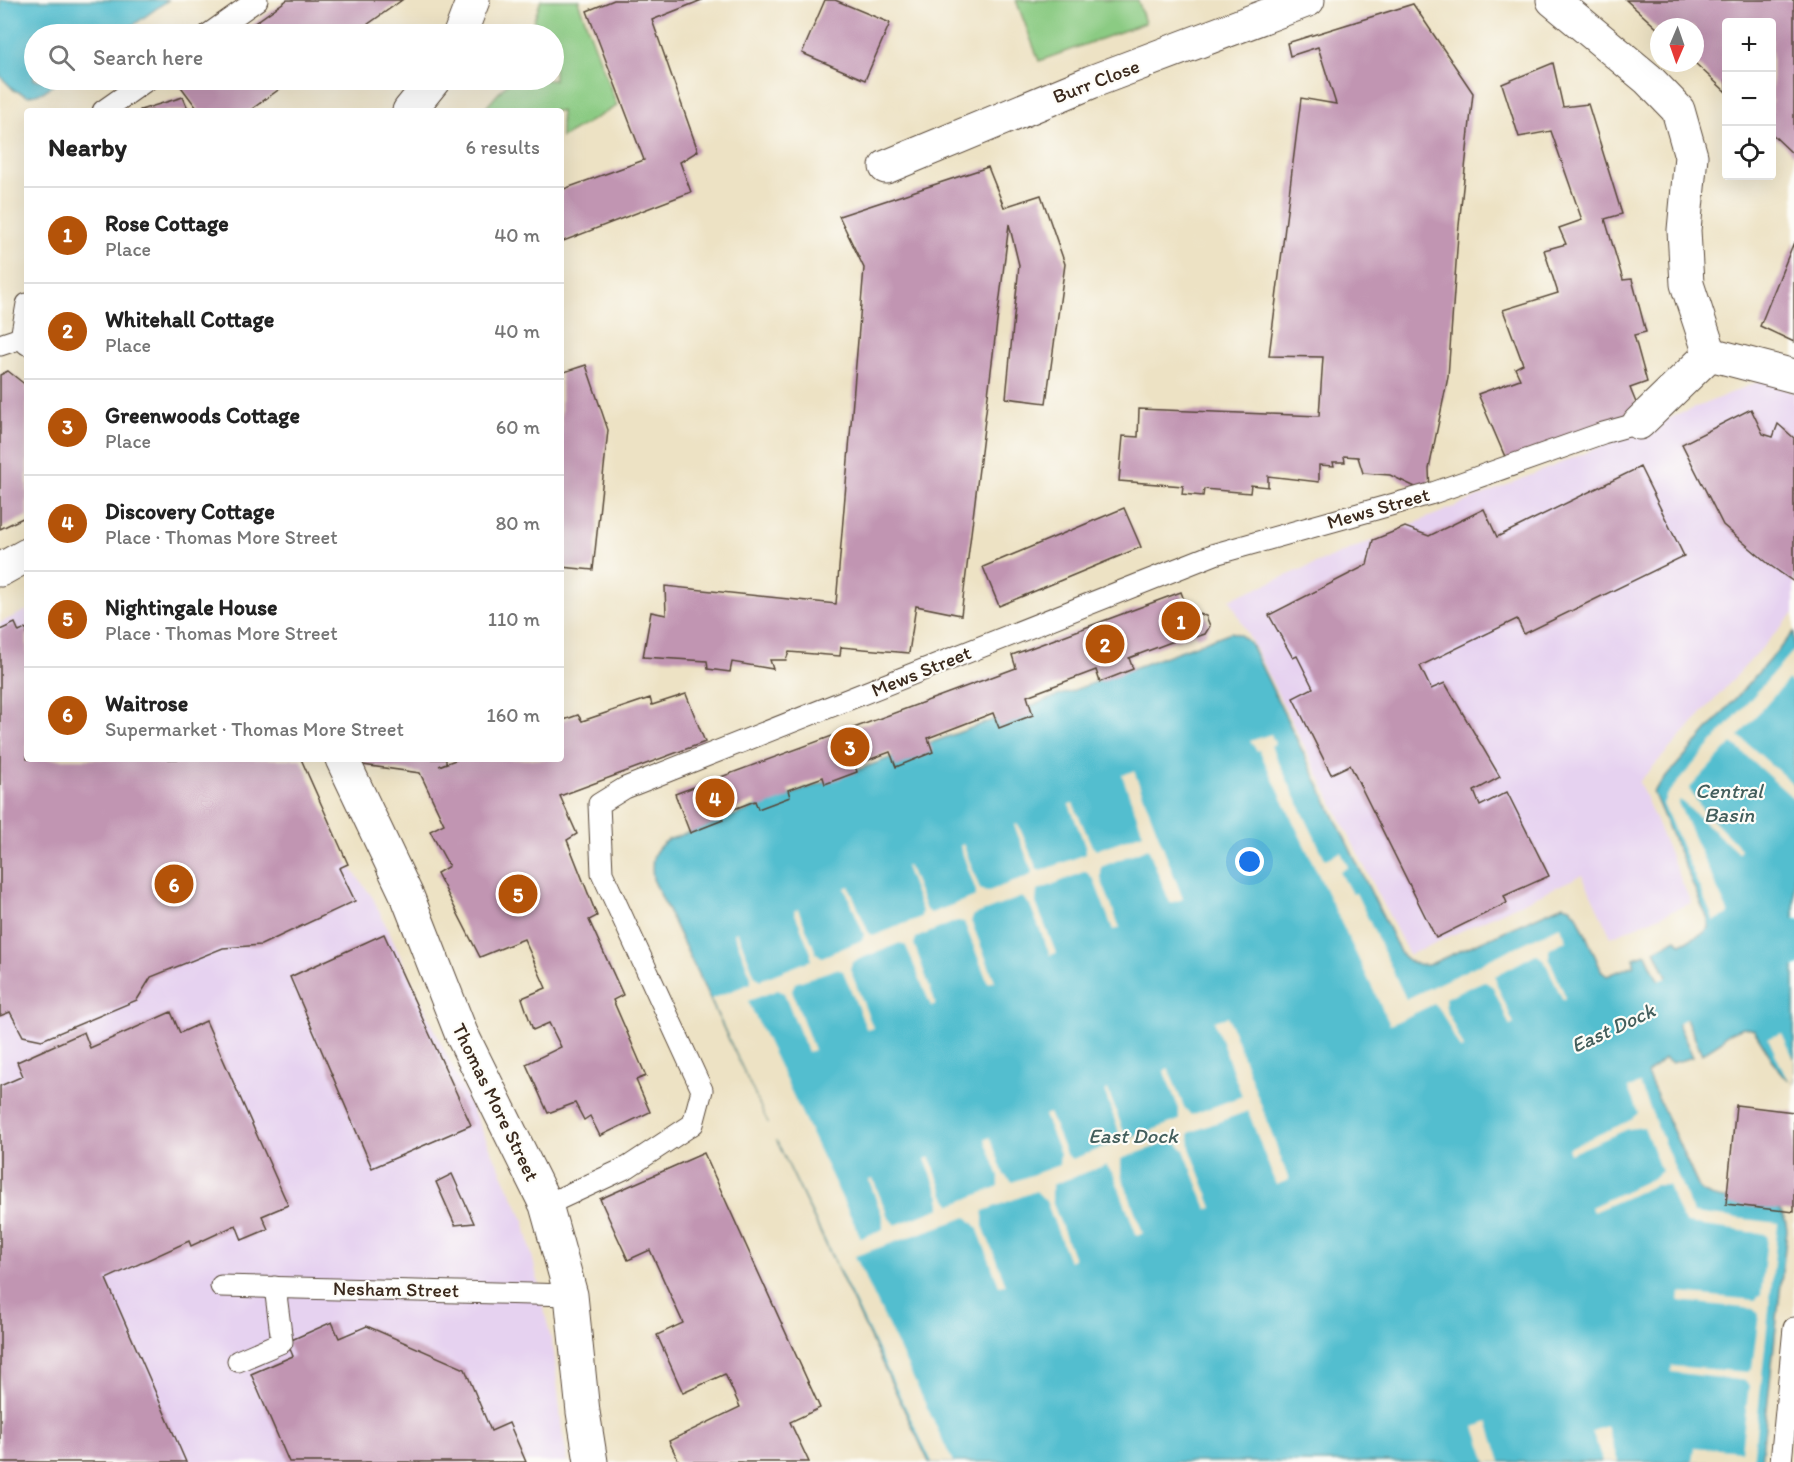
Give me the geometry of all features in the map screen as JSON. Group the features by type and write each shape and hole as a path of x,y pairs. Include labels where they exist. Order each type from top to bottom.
{"street":[{"path":"464,24 473,0"},
{"name":"Burr Close","path":"886,167 1090,82 1308,0"},
{"path":"1553,0 1648,79 1678,110 1691,156 1684,230 1687,284 1710,354 1794,376"},
{"path":"411,108 426,90"},
{"name":"Mews Street","path":"1639,423 1710,354"},
{"path":"0,570 24,557"},
{"name":"Thomas More Street","path":"343,762 408,898 461,1033 546,1205 571,1295 583,1412 591,1462"}],"lane":[{"path":"223,24 257,0"},
{"path":"107,108 133,90"},
{"path":"0,345 24,341"},
{"name":"Mews Street","path":"546,1205 628,1167 693,1124 702,1090 602,873 599,804 625,788 1215,554 1430,494 1639,423"},
{"name":"Nesham Street","path":"221,1286 571,1295"},
{"path":"238,1361 282,1342 274,1287"},
{"path":"1781,1462 1794,1329"}],"shaded area":[{"path":"1765,379 1794,393 1794,613 1639,782 1691,903 1611,937 1582,875 1409,955 1230,599"},
{"path":"24,611 24,762 302,762 348,864 373,898 524,1220 554,1353 562,1430 568,1462 0,1462 0,623"}],"green space":[{"path":"541,0 581,0 578,1 617,106 564,136 564,108 486,108 501,90 564,90 564,24 533,24"},
{"path":"1016,0 1138,0 1145,23 1039,61"}],"water":[{"path":"0,0 168,0 135,24 24,24 24,90 46,90 28,96 14,90 0,76"},
{"name":"East Dock","path":"1231,632 1240,635 1250,643 1401,954 1407,959 1416,964 1428,965 1563,905 1570,907 1577,915 1602,972 1607,976 1634,965 1634,958 1646,954 1693,1057 1672,1063 1664,1059 1647,1074 1700,1190 1711,1196 1725,1199 1765,1203 1776,1208 1784,1216 1787,1230 1761,1462 929,1462 653,879 653,857 658,848 668,840"},
{"name":"Central Basin","path":"1794,632 1794,1083 1782,1075 1754,1030 1743,1027 1725,1035 1722,1041 1702,1054 1655,950 1676,939 1681,944 1705,932 1709,928 1708,920 1653,792"}],"pier":[{"path":"1794,650 1794,685 1788,680 1739,736 1794,785 1794,799 1732,743 1689,789 1702,809 1741,849 1738,853 1680,800 1678,803 1729,914 1714,921 1663,804 1667,794"},
{"path":"1271,734 1275,744 1271,746 1325,859 1341,852 1348,867 1340,872 1352,894 1356,893 1406,999 1560,926 1567,940 1549,949 1549,958 1566,998 1563,1000 1544,960 1536,954 1495,976 1514,1024 1510,1026 1493,987 1484,981 1445,998 1446,1009 1464,1048 1460,1049 1441,1011 1434,1004 1390,1025 1259,750 1257,751 1250,741"},
{"path":"1134,771 1183,899 1170,903 1148,848 1101,867 1101,879 1120,928 1113,930 1094,880 1086,871 1037,891 1036,903 1056,953 1050,955 1030,905 1022,897 974,915 971,921 995,981 988,983 964,922 957,921 916,938 914,944 936,1004 931,1006 906,946 900,943 852,962 850,969 873,1028 867,1030 843,971 836,969 795,983 792,991 814,1050 808,1052 784,993 778,990 748,1001 861,1238 883,1229 883,1218 869,1180 873,1179 888,1217 895,1225 941,1208 940,1197 925,1159 930,1157 944,1195 952,1205 999,1186 999,1176 985,1140 990,1137 1004,1175 1012,1182 1059,1165 1060,1154 1044,1115 1049,1113 1066,1154 1072,1159 1119,1142 1119,1132 1105,1092 1108,1090 1123,1130 1131,1138 1179,1120 1179,1109 1164,1071 1168,1068 1184,1107 1191,1115 1242,1096 1214,1021 1228,1017 1289,1180 1276,1185 1248,1111 1189,1133 1190,1148 1213,1208 1207,1209 1184,1150 1174,1140 1121,1159 1121,1174 1143,1233 1137,1236 1114,1175 1106,1165 1052,1185 1052,1201 1074,1259 1069,1261 1046,1201 1036,1191 983,1211 983,1226 1006,1285 999,1286 977,1227 967,1217 855,1256 953,1462 932,1462 777,1140 774,1141 766,1125 769,1124 711,999 751,983 751,977 734,933 737,931 755,976 760,980 811,960 811,953 794,911 798,909 816,953 822,957 862,940 864,935 845,888 849,886 869,934 876,935 921,917 922,911 905,866 908,865 926,910 931,913 976,896 960,846 963,844 980,889 986,892 1031,875 1032,870 1014,825 1018,824 1037,869 1041,871 1086,854 1086,848 1069,804 1073,803 1092,846 1096,850 1143,833 1122,775"},
{"path":"1782,1033 1794,1059 1794,1085 1785,1075 1768,1038"},
{"path":"1640,1084 1693,1213 1778,1223 1753,1462 1692,1462 1694,1447 1741,1451 1749,1386 1746,1381 1671,1372 1672,1366 1748,1372 1752,1368 1759,1314 1753,1309 1679,1301 1680,1293 1755,1300 1761,1295 1767,1237 1765,1234 1687,1224 1681,1217 1668,1185 1655,1185 1593,1212 1591,1207 1653,1178 1661,1171 1644,1127 1628,1129 1570,1154 1568,1148 1629,1121 1638,1113 1628,1088"},
{"path":"1488,1422 1501,1462 1487,1462 1475,1427"},
{"path":"1607,1426 1618,1462 1603,1462 1592,1431"}],"building":[{"path":"287,0 402,0 368,24 253,24"},
{"path":"614,0 702,0 652,20 698,151 680,162 691,192 564,241 564,189 644,160 587,11"},
{"path":"825,0 835,0 890,23 865,80 802,53"},
{"path":"1626,0 1794,0 1794,155 1776,138 1776,18 1722,18 1722,88 1704,71 1704,18 1650,18 1650,22"},
{"path":"1413,4 1473,93 1458,235 1448,377 1429,469 1430,494 1390,475 1363,473 1358,457 1344,456 1345,462 1333,462 1334,466 1319,465 1319,482 1268,476 1268,487 1251,485 1250,493 1204,489 1203,496 1182,494 1183,486 1119,481 1123,436 1138,437 1139,409 1319,416 1323,357 1269,356 1301,98 1336,104 1318,47 1290,56 1287,43"},
{"path":"1553,63 1563,107 1588,104 1622,214 1605,219 1623,280 1632,279 1646,332 1634,335 1647,382 1630,388 1641,415 1509,466 1478,394 1520,379 1515,368 1523,364 1503,310 1558,293 1544,250 1566,244 1559,228 1582,220 1551,131 1519,137 1502,84"},
{"path":"183,90 278,90 253,108 197,108"},
{"path":"183,97 188,108 147,108"},
{"path":"988,167 1004,207 1041,195 1065,264 1046,403 1006,398 1019,265 1009,224 961,615 916,606 909,653 841,647 840,656 789,652 786,660 770,660 773,669 732,662 730,672 708,669 707,661 643,657 651,612 666,615 665,586 836,604 864,268 839,216"},
{"path":"1794,242 1794,342 1760,326"},
{"path":"586,365 608,430 593,570 564,567 564,372"},
{"path":"8,371 24,384 24,517 0,529 0,375"},
{"path":"1751,409 1763,434 1773,437 1778,424 1794,438 1794,582 1771,566 1723,525 1682,444"},
{"path":"1640,467 1684,556 1524,634 1517,619 1420,666 1431,689 1445,683 1500,777 1474,791 1480,806 1507,792 1549,876 1504,896 1507,903 1436,938 1350,765 1331,774 1293,698 1313,688 1297,656 1293,658 1269,615 1367,565 1373,540 1405,527 1429,536 1484,509 1497,537"},
{"path":"1124,508 1141,547 999,606 983,567"},
{"path":"1181,592 1190,616 1197,613 1206,616 1210,626 1205,634 1196,637 1195,633 1129,658 1133,669 1100,682 1096,670 1027,696 1033,715 999,728 993,713 928,738 933,752 896,767 890,752 855,765 857,772 825,784 823,777 788,790 790,797 758,809 755,801 721,814 723,820 690,833 675,794 1016,668 1012,655"},
{"path":"15,623 19,632 24,630 24,762 302,762 348,864 339,868 355,901 261,945 223,948 151,977 137,1000 42,1040 23,1036 10,1012 0,1016 0,630"},
{"path":"686,694 705,742 560,796 577,834 567,840 597,916 589,920 623,995 613,1000 646,1076 636,1080 650,1112 600,1136 590,1116 584,1120 575,1103 548,1113 526,1064 561,1047 549,1023 533,1030 522,998 546,988 524,939 480,957 437,873 449,866 430,831 444,824 420,773 363,765 364,762 446,762 439,766 450,762 564,762 564,720 578,715 582,721 650,698 652,705"},
{"path":"384,934 471,1125 372,1168 290,977"},
{"path":"171,1012 180,1033 206,1021 288,1205 262,1216 268,1229 242,1240 236,1225 191,1246 189,1241 106,1279 186,1462 0,1462 0,1086 23,1076 17,1062 84,1032 90,1048"},
{"path":"1736,1105 1794,1112 1794,1212 1726,1204"},
{"path":"704,1153 820,1408 790,1422 809,1462 679,1462 669,1441 740,1407 725,1374 683,1393 657,1335 683,1323 650,1250 628,1260 600,1199"},
{"path":"452,1174 474,1223 455,1225 436,1182"},
{"path":"332,1322 339,1338 367,1326 465,1369 491,1431 509,1423 526,1462 289,1462 251,1374 293,1356 287,1342"}],"waterway":[{"name":"East Dock","path":"1611,1029 1794,942"}],"place":[{"name":"Rose Cottage","path":"1181,621"},
{"name":"Whitehall Cottage","path":"1105,644"},
{"name":"Greenwoods Cottage","path":"850,747"},
{"name":"Discovery Cottage","path":"715,798"},
{"name":"Waitrose","path":"174,884"},
{"name":"Nightingale House","path":"518,894"}]}
